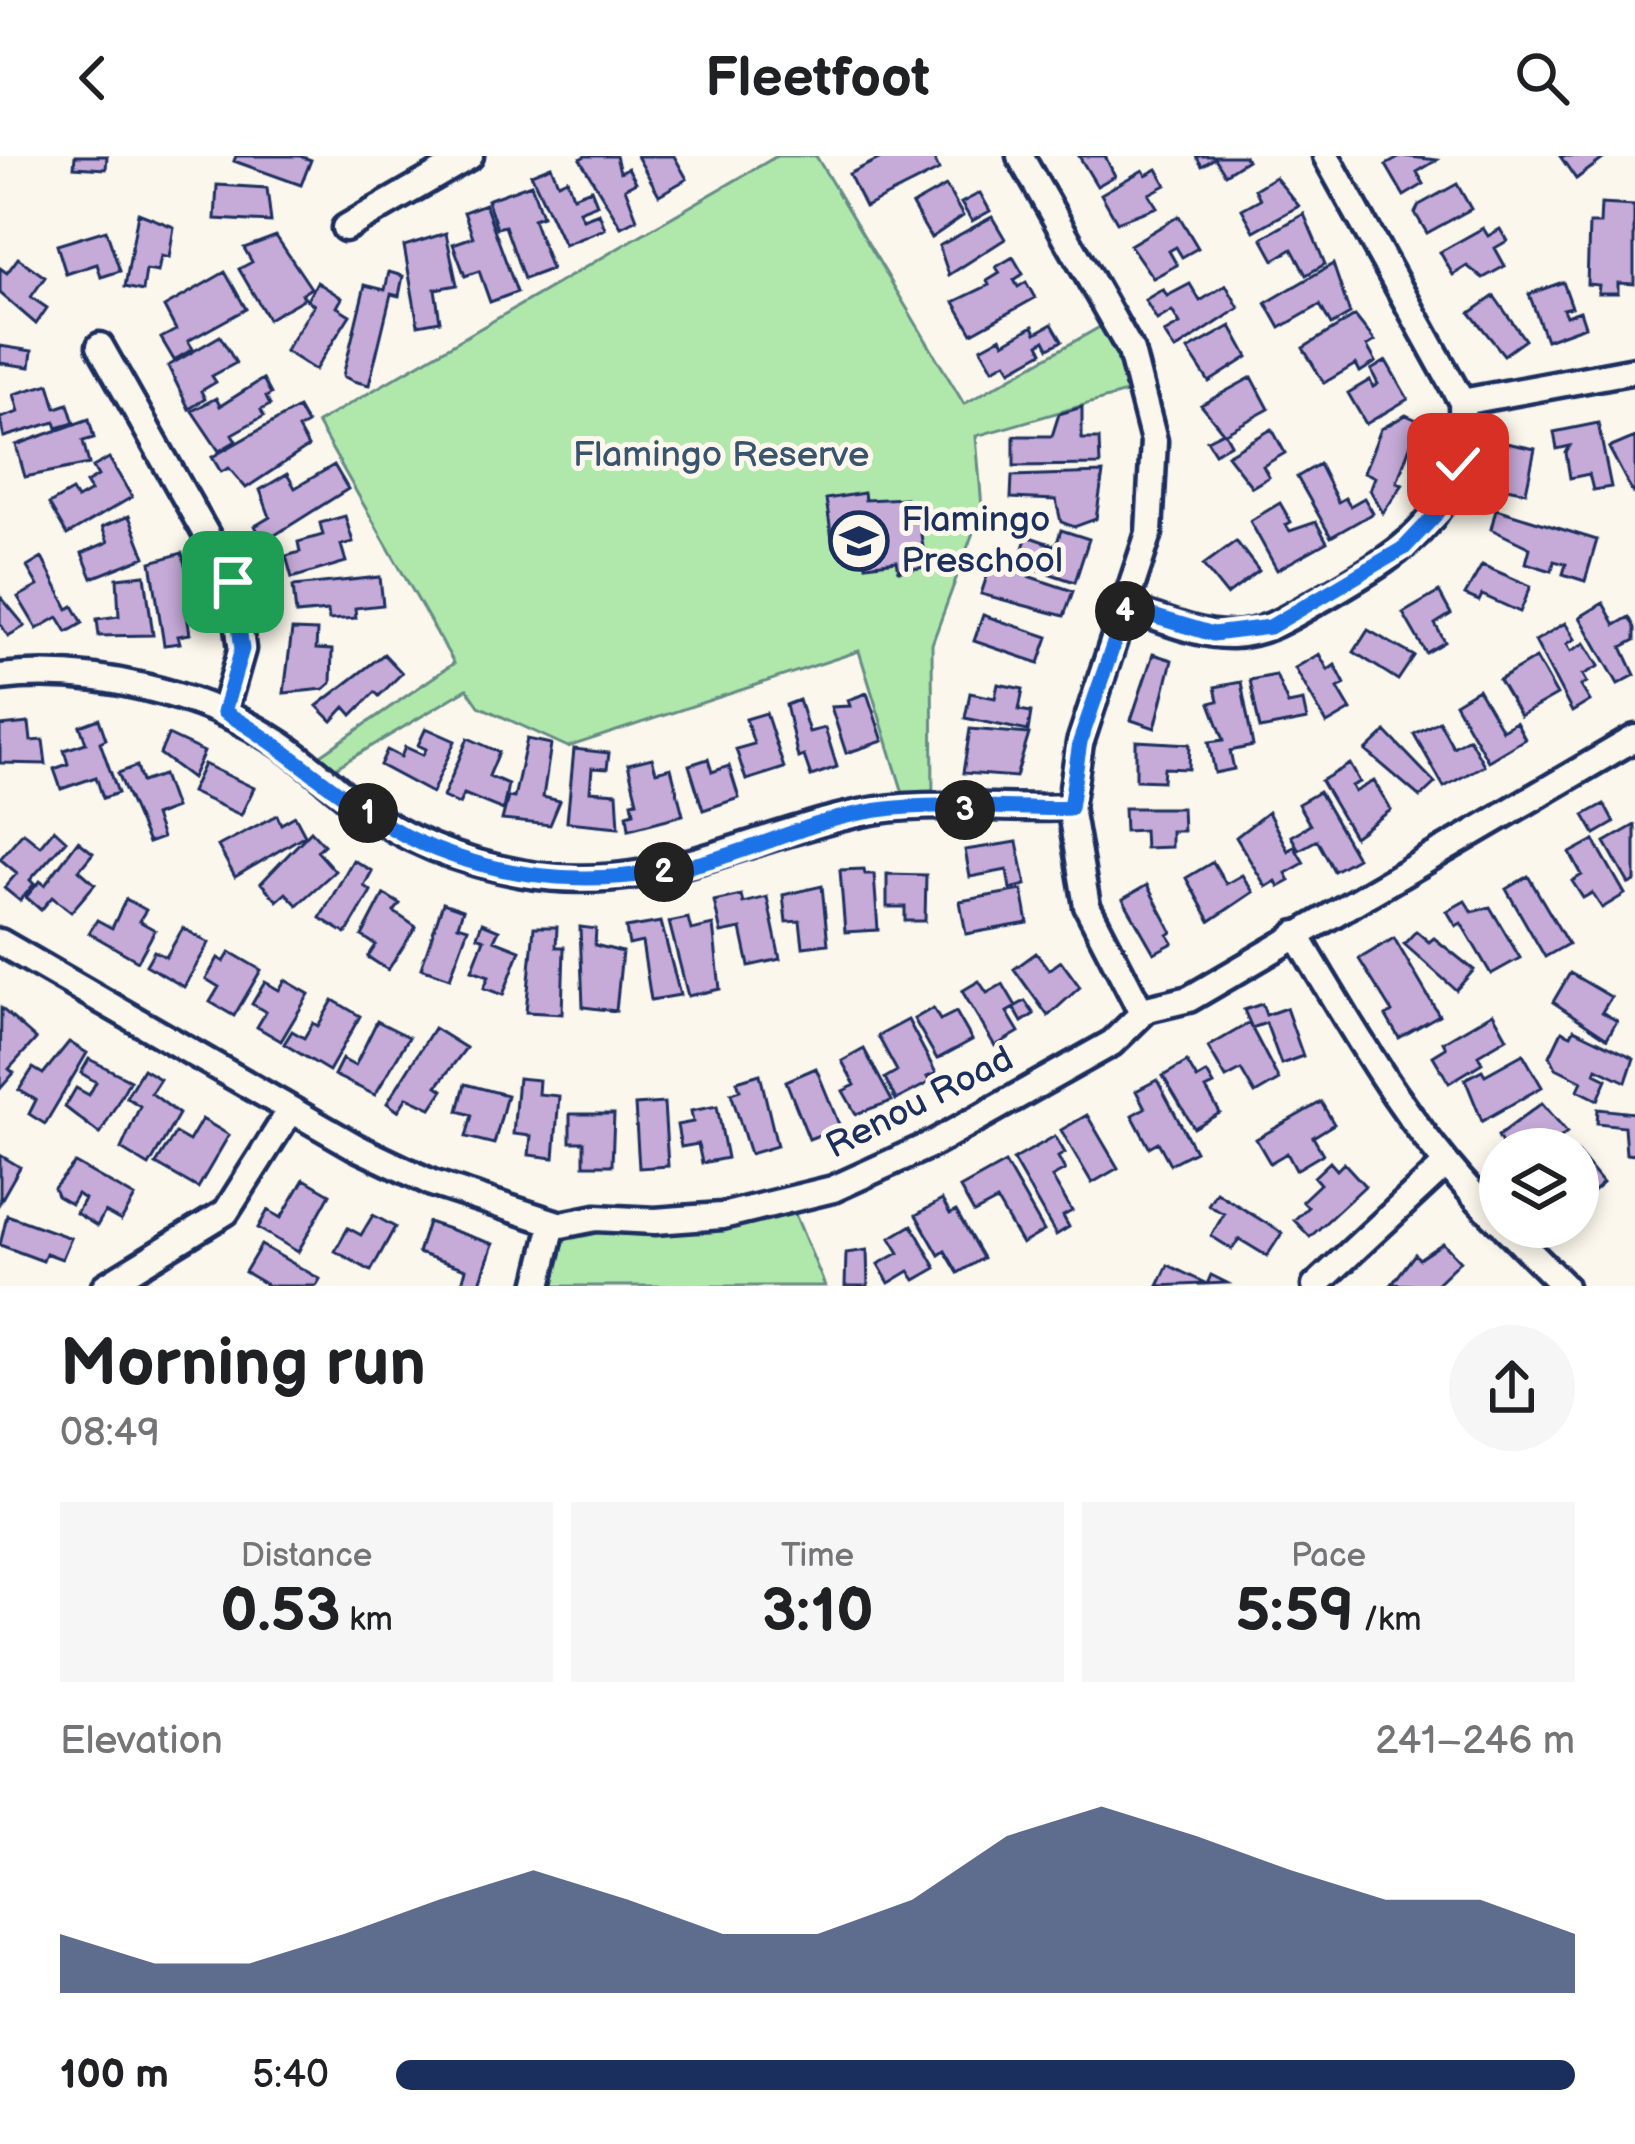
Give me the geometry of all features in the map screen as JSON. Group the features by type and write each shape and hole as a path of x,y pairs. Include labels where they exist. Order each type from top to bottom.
{"street":[{"path":"345,228 470,156"},
{"path":"1020,156 1108,306 1149,406 1156,470 1151,515 1126,608 1080,742 1070,808 1087,906 1142,1012"},
{"path":"1126,608 1213,634 1250,633 1382,563 1440,510 1458,464 1462,402 1326,156"},
{"path":"100,346 233,582 242,649 224,712"},
{"path":"1462,402 1635,370"},
{"path":"0,677 25,674 130,687 224,712 276,741 354,803 418,842 538,876 602,879 675,870 876,810 1070,808"},
{"name":"Renou Road","path":"0,942 290,1111 431,1184 553,1224 722,1216 832,1189 934,1144 1112,1043 1142,1012 1189,999 1635,738"},
{"path":"1296,934 1384,1083 1445,1165 1479,1200"},
{"path":"105,1286 226,1212 290,1111"},
{"path":"1315,1286 1445,1165"},
{"path":"538,1286 553,1224"},
{"path":"1526,1248 1564,1286"}],"green space":[{"name":"Flamingo Reserve","path":"777,156 816,156 964,404 1114,319 1143,388 976,436 982,508 932,644 933,809 908,809 859,651 568,747 479,706 467,689 322,776 308,764 454,663 317,423"},
{"path":"790,1202 825,1286 538,1286 553,1224"}],"building":[{"path":"75,156 107,156 106,169 74,167"},
{"path":"236,156 311,160 301,185 234,161"},
{"path":"616,156 620,172 628,168 636,182 625,188 637,219 621,227 580,159"},
{"path":"637,156 674,156 687,179 659,195"},
{"path":"885,156 939,156 934,159 939,170 865,207 849,174"},
{"path":"1079,156 1105,156 1115,176 1097,186"},
{"path":"1196,156 1244,156 1247,160 1225,174 1215,158 1202,166"},
{"path":"1402,156 1437,160 1417,172 1424,184 1404,196 1386,165"},
{"path":"1560,156 1607,156 1576,179"},
{"path":"551,166 558,183 567,179 573,196 591,189 597,204 579,211 583,219 599,213 605,229 564,245 531,174"},
{"path":"1157,169 1166,185 1149,194 1157,207 1117,222 1101,194 1143,170 1146,175"},
{"path":"1275,177 1299,206 1254,231 1242,209 1260,199 1255,189"},
{"path":"531,184 542,216 533,219 551,269 524,279 505,226 497,228 487,200"},
{"path":"1457,184 1471,209 1427,233 1415,213 1419,205"},
{"path":"217,185 267,188 271,222 215,219"},
{"path":"946,186 963,216 931,238 912,205"},
{"path":"980,193 990,211 972,221 961,203"},
{"path":"485,204 517,292 490,302 479,271 465,276 453,244 473,237 464,212"},
{"path":"1601,204 1634,206 1634,284 1618,283 1618,293 1598,293 1599,285 1587,284 1589,224 1600,224"},
{"path":"138,213 174,227 169,258 161,256 158,272 146,270 143,291 125,287"},
{"path":"1304,214 1325,264 1306,275 1292,249 1274,260 1262,238"},
{"path":"1179,216 1198,248 1182,257 1176,247 1169,251 1177,265 1153,278 1130,245"},
{"path":"992,217 1005,239 949,275 939,246"},
{"path":"1483,228 1488,236 1500,229 1507,241 1495,248 1505,266 1483,278 1467,266 1453,275 1440,252"},
{"path":"106,230 120,271 101,277 97,264 66,274 57,245"},
{"path":"446,233 457,285 435,289 440,321 418,325 404,246"},
{"path":"276,236 311,288 302,294 305,298 268,319 239,269 252,262 244,248"},
{"path":"1013,257 1023,274 1014,280 1018,287 1026,282 1035,298 972,333 954,302 989,285 987,281 1000,273 996,267"},
{"path":"18,258 45,277 31,297 47,308 36,324 0,293 0,268 7,273"},
{"path":"1333,264 1350,314 1331,325 1320,305 1280,328 1266,303"},
{"path":"225,272 246,309 188,341 193,349 174,360 161,338 176,330 164,307"},
{"path":"389,272 403,276 399,296 391,294 369,385 353,381 343,376 365,285 385,290"},
{"path":"317,282 342,298 337,307 350,315 315,370 285,351 314,305 307,300"},
{"path":"1563,282 1572,307 1563,309 1566,316 1580,311 1585,326 1546,340 1529,294"},
{"path":"1190,284 1200,301 1226,285 1239,308 1175,350 1164,333 1180,324 1172,311 1157,320 1145,300 1163,289 1167,296"},
{"path":"1494,296 1525,340 1504,355 1470,313"},
{"path":"1355,316 1375,341 1367,346 1376,362 1360,372 1356,364 1324,383 1303,348"},
{"path":"1052,324 1062,341 1049,348 1045,340 1039,344 1043,352 1011,370 1006,362 993,369 981,348 1001,337 1004,343 1033,326 1036,333"},
{"path":"1231,326 1248,357 1209,382 1188,350"},
{"path":"220,336 236,363 212,376 216,382 201,391 205,399 189,409 168,366"},
{"path":"0,346 32,351 30,367 0,363"},
{"path":"1386,361 1408,399 1366,424 1348,393 1370,380 1373,387 1378,384 1371,370"},
{"path":"1252,377 1269,409 1225,433 1231,444 1215,453 1207,440 1223,432 1201,405"},
{"path":"263,379 271,394 266,397 270,405 261,410 264,416 232,434 236,441 219,451 192,411 216,398 220,406"},
{"path":"49,384 56,408 68,404 74,423 57,428 55,422 4,437 0,418 19,412 14,394"},
{"path":"1082,407 1082,439 1099,439 1100,465 1014,466 1014,436 1052,436 1059,414"},
{"path":"298,408 307,424 298,429 308,447 246,488 229,468 221,472 212,457"},
{"path":"1406,415 1419,421 1397,482 1403,484 1383,513 1370,490 1375,477 1364,472 1381,429"},
{"path":"89,419 94,438 83,441 89,464 25,477 16,445"},
{"path":"1598,423 1611,487 1593,490 1589,474 1570,478 1566,453 1570,446 1557,449 1554,432"},
{"path":"1272,429 1285,453 1263,466 1269,477 1252,487 1227,455"},
{"path":"1635,437 1635,491 1633,493 1609,448"},
{"path":"1506,443 1535,449 1526,492 1492,485"},
{"path":"109,458 132,497 67,535 49,504 72,491 77,499 91,491 86,483 98,476 93,467"},
{"path":"1319,464 1338,502 1345,498 1350,506 1364,498 1373,513 1331,537 1297,477"},
{"path":"334,465 348,489 264,542 255,526 270,517 260,490 287,474 295,488"},
{"path":"1103,473 1096,519 1074,527 1061,522 1056,500 1011,498 1012,476"},
{"path":"864,493 865,500 906,498 909,522 919,521 926,567 899,571 897,561 866,565 862,542 833,546 826,499"},
{"path":"1280,503 1291,522 1286,525 1290,531 1316,522 1327,542 1277,570 1250,521"},
{"path":"1496,509 1597,540 1585,581 1563,574 1566,564 1554,561 1552,571 1526,563 1530,548 1491,529"},
{"path":"129,516 145,557 92,578 82,553 108,542 102,527"},
{"path":"345,516 353,542 341,545 346,562 292,578 286,556 300,552 298,542 323,535 320,523"},
{"path":"1061,530 1089,539 1075,582 1018,563 1027,536 1056,546"},
{"path":"1236,541 1259,571 1227,595 1203,565"},
{"path":"182,553 196,607 186,608 190,634 178,636 180,643 164,645 151,562"},
{"path":"42,558 68,609 73,606 83,623 67,632 58,617 37,629 18,597 38,586 27,567"},
{"path":"991,564 1073,591 1064,616 981,594"},
{"path":"1482,565 1531,586 1520,612 1482,595 1479,601 1465,595"},
{"path":"145,575 153,635 99,636 97,619 119,616 117,578"},
{"path":"380,577 383,605 355,608 356,618 329,620 328,611 296,614 293,586"},
{"path":"1439,592 1451,614 1435,624 1445,642 1426,653 1403,613"},
{"path":"0,596 25,626 8,636 0,623"},
{"path":"1603,603 1615,625 1629,617 1635,628 1635,640 1622,647 1635,675 1618,684 1580,617"},
{"path":"983,615 1048,637 1039,663 974,641"},
{"path":"1565,623 1575,639 1567,644 1571,651 1585,643 1599,666 1583,675 1587,682 1581,686 1590,701 1572,712 1535,641"},
{"path":"292,630 317,631 316,649 332,650 331,683 324,689 284,693"},
{"path":"1368,630 1414,656 1398,680 1354,652"},
{"path":"384,654 402,673 379,696 375,692 352,715 345,707 332,721 317,706"},
{"path":"1153,654 1172,660 1155,728 1131,720"},
{"path":"1319,654 1328,670 1335,665 1345,684 1338,688 1351,710 1327,724 1295,668"},
{"path":"1536,658 1557,695 1520,716 1499,680"},
{"path":"1276,675 1288,704 1303,701 1307,720 1260,729 1250,680"},
{"path":"1241,682 1253,746 1230,751 1234,769 1215,773 1209,742 1224,740 1210,703 1218,701 1215,687"},
{"path":"998,684 1023,689 1019,710 1031,712 1028,731 965,718 970,693 995,698"},
{"path":"1478,689 1502,730 1516,722 1525,739 1488,761 1455,703"},
{"path":"867,693 883,741 846,753 831,707 850,706 848,700"},
{"path":"799,700 809,732 825,728 837,767 811,776 804,756 798,758 786,705"},
{"path":"766,713 784,768 746,780 736,749 754,744 746,719"},
{"path":"99,719 106,739 100,742 118,793 103,798 96,777 61,789 54,769 68,764 64,750 86,743 80,726"},
{"path":"1439,721 1453,747 1469,738 1484,765 1444,787 1414,734"},
{"path":"29,723 31,741 43,740 46,764 0,763 0,726"},
{"path":"426,728 455,741 432,793 380,765 387,750 401,757 405,747 423,755 426,749 418,745"},
{"path":"970,729 1029,734 1016,777 963,773"},
{"path":"1386,732 1435,783 1420,797 1366,751"},
{"path":"168,735 204,752 192,778 160,754"},
{"path":"468,738 499,752 489,776 508,784 503,810 464,794 459,804 443,797"},
{"path":"527,739 551,744 543,797 560,801 550,825 502,820 508,797 514,798"},
{"path":"1136,741 1190,744 1189,769 1164,768 1163,781 1136,780"},
{"path":"574,749 609,753 607,769 592,768 590,791 617,793 619,827 567,822"},
{"path":"652,758 656,772 671,768 683,815 629,829 627,814 634,812 632,802 637,801 628,764"},
{"path":"708,759 712,772 729,766 739,798 703,810 689,765"},
{"path":"204,764 254,788 241,815 191,792"},
{"path":"1350,764 1360,782 1352,786 1355,792 1374,781 1391,810 1354,837 1321,781"},
{"path":"137,766 142,782 163,775 175,808 154,816 162,838 148,843 118,773"},
{"path":"1319,792 1357,858 1334,871 1317,840 1299,850 1291,836 1310,825 1298,804"},
{"path":"1604,804 1614,823 1595,834 1584,815"},
{"path":"1124,808 1182,808 1183,831 1171,831 1171,847 1145,848 1144,830 1125,831"},
{"path":"1268,812 1288,851 1294,846 1304,863 1286,873 1290,881 1279,887 1276,881 1266,887 1236,837"},
{"path":"277,815 281,824 295,816 305,835 235,877 218,846"},
{"path":"1635,825 1635,881 1629,884 1605,842"},
{"path":"54,829 66,840 30,880 34,884 20,901 4,888 17,873 0,859 23,832 40,846"},
{"path":"311,831 324,845 317,851 335,871 297,905 286,893 277,901 261,883"},
{"path":"1594,840 1625,894 1602,908 1592,893 1583,898 1572,881 1582,875 1570,853"},
{"path":"78,841 93,853 79,870 95,884 71,912 52,897 41,910 26,897 40,881 45,885"},
{"path":"1017,842 1026,885 1010,889 1007,870 970,877 965,850"},
{"path":"353,860 372,871 364,886 371,891 346,934 320,918"},
{"path":"1213,862 1226,884 1242,875 1253,892 1210,921 1186,878"},
{"path":"864,869 865,874 874,874 878,930 845,932 840,870"},
{"path":"887,874 926,875 925,921 905,921 905,907 887,907"},
{"path":"1528,876 1568,944 1545,957 1506,889"},
{"path":"1147,885 1172,932 1168,935 1173,943 1154,953 1123,899"},
{"path":"822,886 828,944 803,947 800,921 786,922 783,895"},
{"path":"1022,890 1028,923 966,934 960,901"},
{"path":"384,894 400,904 394,912 416,927 388,970 368,957 376,945 362,936"},
{"path":"741,895 743,903 767,897 780,959 749,966 741,929 721,933 714,901"},
{"path":"126,899 146,910 139,921 155,930 138,961 89,933 97,920 112,928"},
{"path":"1465,901 1472,912 1490,907 1520,958 1491,974 1461,923 1456,926 1447,911"},
{"path":"443,903 463,910 458,925 468,928 450,978 421,968"},
{"path":"688,918 691,930 713,925 720,989 688,996 669,922"},
{"path":"661,922 680,995 651,1000 642,942 629,945 626,928"},
{"path":"482,923 499,930 494,940 520,950 503,995 484,988 489,976 472,970 484,939 477,936"},
{"path":"534,927 557,927 556,947 564,947 562,1014 526,1012"},
{"path":"580,927 596,929 595,945 622,952 616,1011 583,1007"},
{"path":"183,928 209,943 184,987 146,965 154,951 166,957"},
{"path":"1416,931 1429,942 1434,938 1474,970 1456,990 1404,944"},
{"path":"1394,938 1439,1015 1399,1038 1386,1016 1392,1012 1359,959"},
{"path":"230,952 261,970 234,1016 210,1002 219,987 206,979 218,958 224,962"},
{"path":"1036,953 1049,970 1061,961 1080,987 1048,1016 1014,969"},
{"path":"1570,973 1611,997 1602,1012 1617,1021 1607,1038 1553,1002"},
{"path":"285,980 309,994 281,1041 257,1027 266,1012 252,1004 265,982 279,990"},
{"path":"979,981 987,993 1003,984 1016,1006 1025,1001 1034,1014 1022,1022 1014,1008 1007,1012 1019,1032 995,1046 962,991"},
{"path":"333,1000 360,1016 329,1071 284,1044 292,1031 304,1038 313,1023 318,1026"},
{"path":"1262,1004 1266,1015 1286,1008 1303,1056 1281,1064 1266,1023 1252,1028 1244,1010"},
{"path":"1,1008 36,1039 9,1069 14,1073 0,1089"},
{"path":"933,1008 940,1020 956,1012 972,1040 937,1059 914,1019"},
{"path":"1493,1013 1507,1038 1478,1055 1482,1063 1449,1083 1433,1056 1446,1048 1443,1042"},
{"path":"908,1020 936,1073 927,1077 930,1082 896,1100 885,1078 897,1071 878,1036"},
{"path":"377,1021 409,1037 375,1095 334,1075 342,1059 355,1066"},
{"path":"1249,1023 1279,1080 1255,1094 1241,1070 1226,1078 1208,1047"},
{"path":"434,1028 466,1048 437,1086 443,1090 431,1108 407,1097 398,1111 387,1103"},
{"path":"1574,1029 1634,1058 1626,1082 1597,1068 1595,1073 1607,1079 1598,1100 1578,1090 1582,1081 1556,1068 1550,1056 1562,1031 1571,1035"},
{"path":"69,1042 87,1053 45,1124 29,1114 36,1100 19,1090 33,1068 43,1074"},
{"path":"864,1049 892,1101 856,1114 843,1091 855,1085 842,1061"},
{"path":"1523,1054 1542,1087 1482,1121 1465,1079 1482,1070 1485,1075"},
{"path":"89,1059 130,1080 100,1134 65,1107 76,1088 89,1095 96,1082 81,1073"},
{"path":"1187,1062 1197,1079 1207,1073 1214,1085 1206,1089 1220,1113 1194,1128 1163,1076"},
{"path":"816,1068 840,1127 809,1139 786,1081"},
{"path":"143,1069 160,1079 151,1093 179,1114 149,1166 121,1149 140,1106 126,1097"},
{"path":"760,1074 777,1146 750,1154 731,1093 740,1090 737,1081"},
{"path":"518,1078 539,1080 538,1094 559,1096 554,1158 529,1155 531,1136 513,1134"},
{"path":"1157,1080 1195,1151 1170,1164 1158,1142 1149,1147 1132,1115 1145,1108 1136,1091"},
{"path":"465,1084 507,1095 494,1144 466,1137 472,1115 458,1111"},
{"path":"1321,1102 1334,1124 1313,1137 1323,1154 1296,1170 1287,1153 1270,1163 1256,1139"},
{"path":"664,1103 668,1166 639,1168 635,1105"},
{"path":"1542,1103 1564,1128 1509,1128"},
{"path":"717,1106 727,1158 702,1163 698,1144 681,1147 677,1125 693,1122 691,1111"},
{"path":"1598,1109 1635,1113 1635,1155 1626,1154 1624,1126 1597,1123"},
{"path":"570,1114 614,1114 612,1165 584,1165 584,1142 570,1142"},
{"path":"1087,1115 1118,1168 1092,1183 1061,1130"},
{"path":"202,1119 229,1135 198,1188 156,1164 175,1133 189,1141"},
{"path":"1055,1136 1065,1153 1058,1157 1065,1170 1052,1177 1072,1211 1063,1216 1069,1227 1056,1235 1013,1160"},
{"path":"0,1155 20,1167 0,1202"},
{"path":"1330,1162 1337,1170 1344,1163 1365,1186 1310,1237 1294,1220 1308,1207 1302,1201 1320,1184 1314,1177"},
{"path":"75,1163 135,1197 121,1221 105,1212 97,1226 76,1213 84,1199 77,1194 71,1204 57,1196 54,1188"},
{"path":"1005,1163 1044,1231 1022,1244 997,1201 974,1213 960,1188"},
{"path":"304,1179 330,1194 298,1252 258,1228 268,1210 281,1218"},
{"path":"1216,1192 1282,1233 1267,1256 1239,1239 1232,1249 1211,1236 1224,1214 1208,1205"},
{"path":"942,1200 950,1214 956,1211 983,1258 958,1273 945,1251 939,1255 916,1215"},
{"path":"7,1215 71,1238 62,1259 46,1253 43,1261 0,1245"},
{"path":"373,1215 395,1227 371,1271 335,1251 348,1228 361,1235"},
{"path":"428,1222 493,1244 479,1286 462,1283 466,1269 418,1253"},
{"path":"912,1225 936,1268 915,1280 909,1271 889,1283 878,1264 899,1253 890,1238"},
{"path":"1443,1243 1460,1261 1434,1286 1392,1284 1415,1254 1419,1259"},
{"path":"261,1245 320,1279 316,1286 269,1286 245,1272"},
{"path":"867,1250 868,1286 845,1286 846,1253"},
{"path":"1168,1265 1207,1284 1158,1286"}],"place":[{"name":"Flamingo Preschool","path":"859,541"}],"route":[{"path":"233,582 241,613 242,649 224,712 292,752 372,815 442,852 524,874 627,877 675,870 876,810 1070,808 1080,742 1126,608 1213,634 1270,627 1404,548 1440,510 1458,464"}]}
